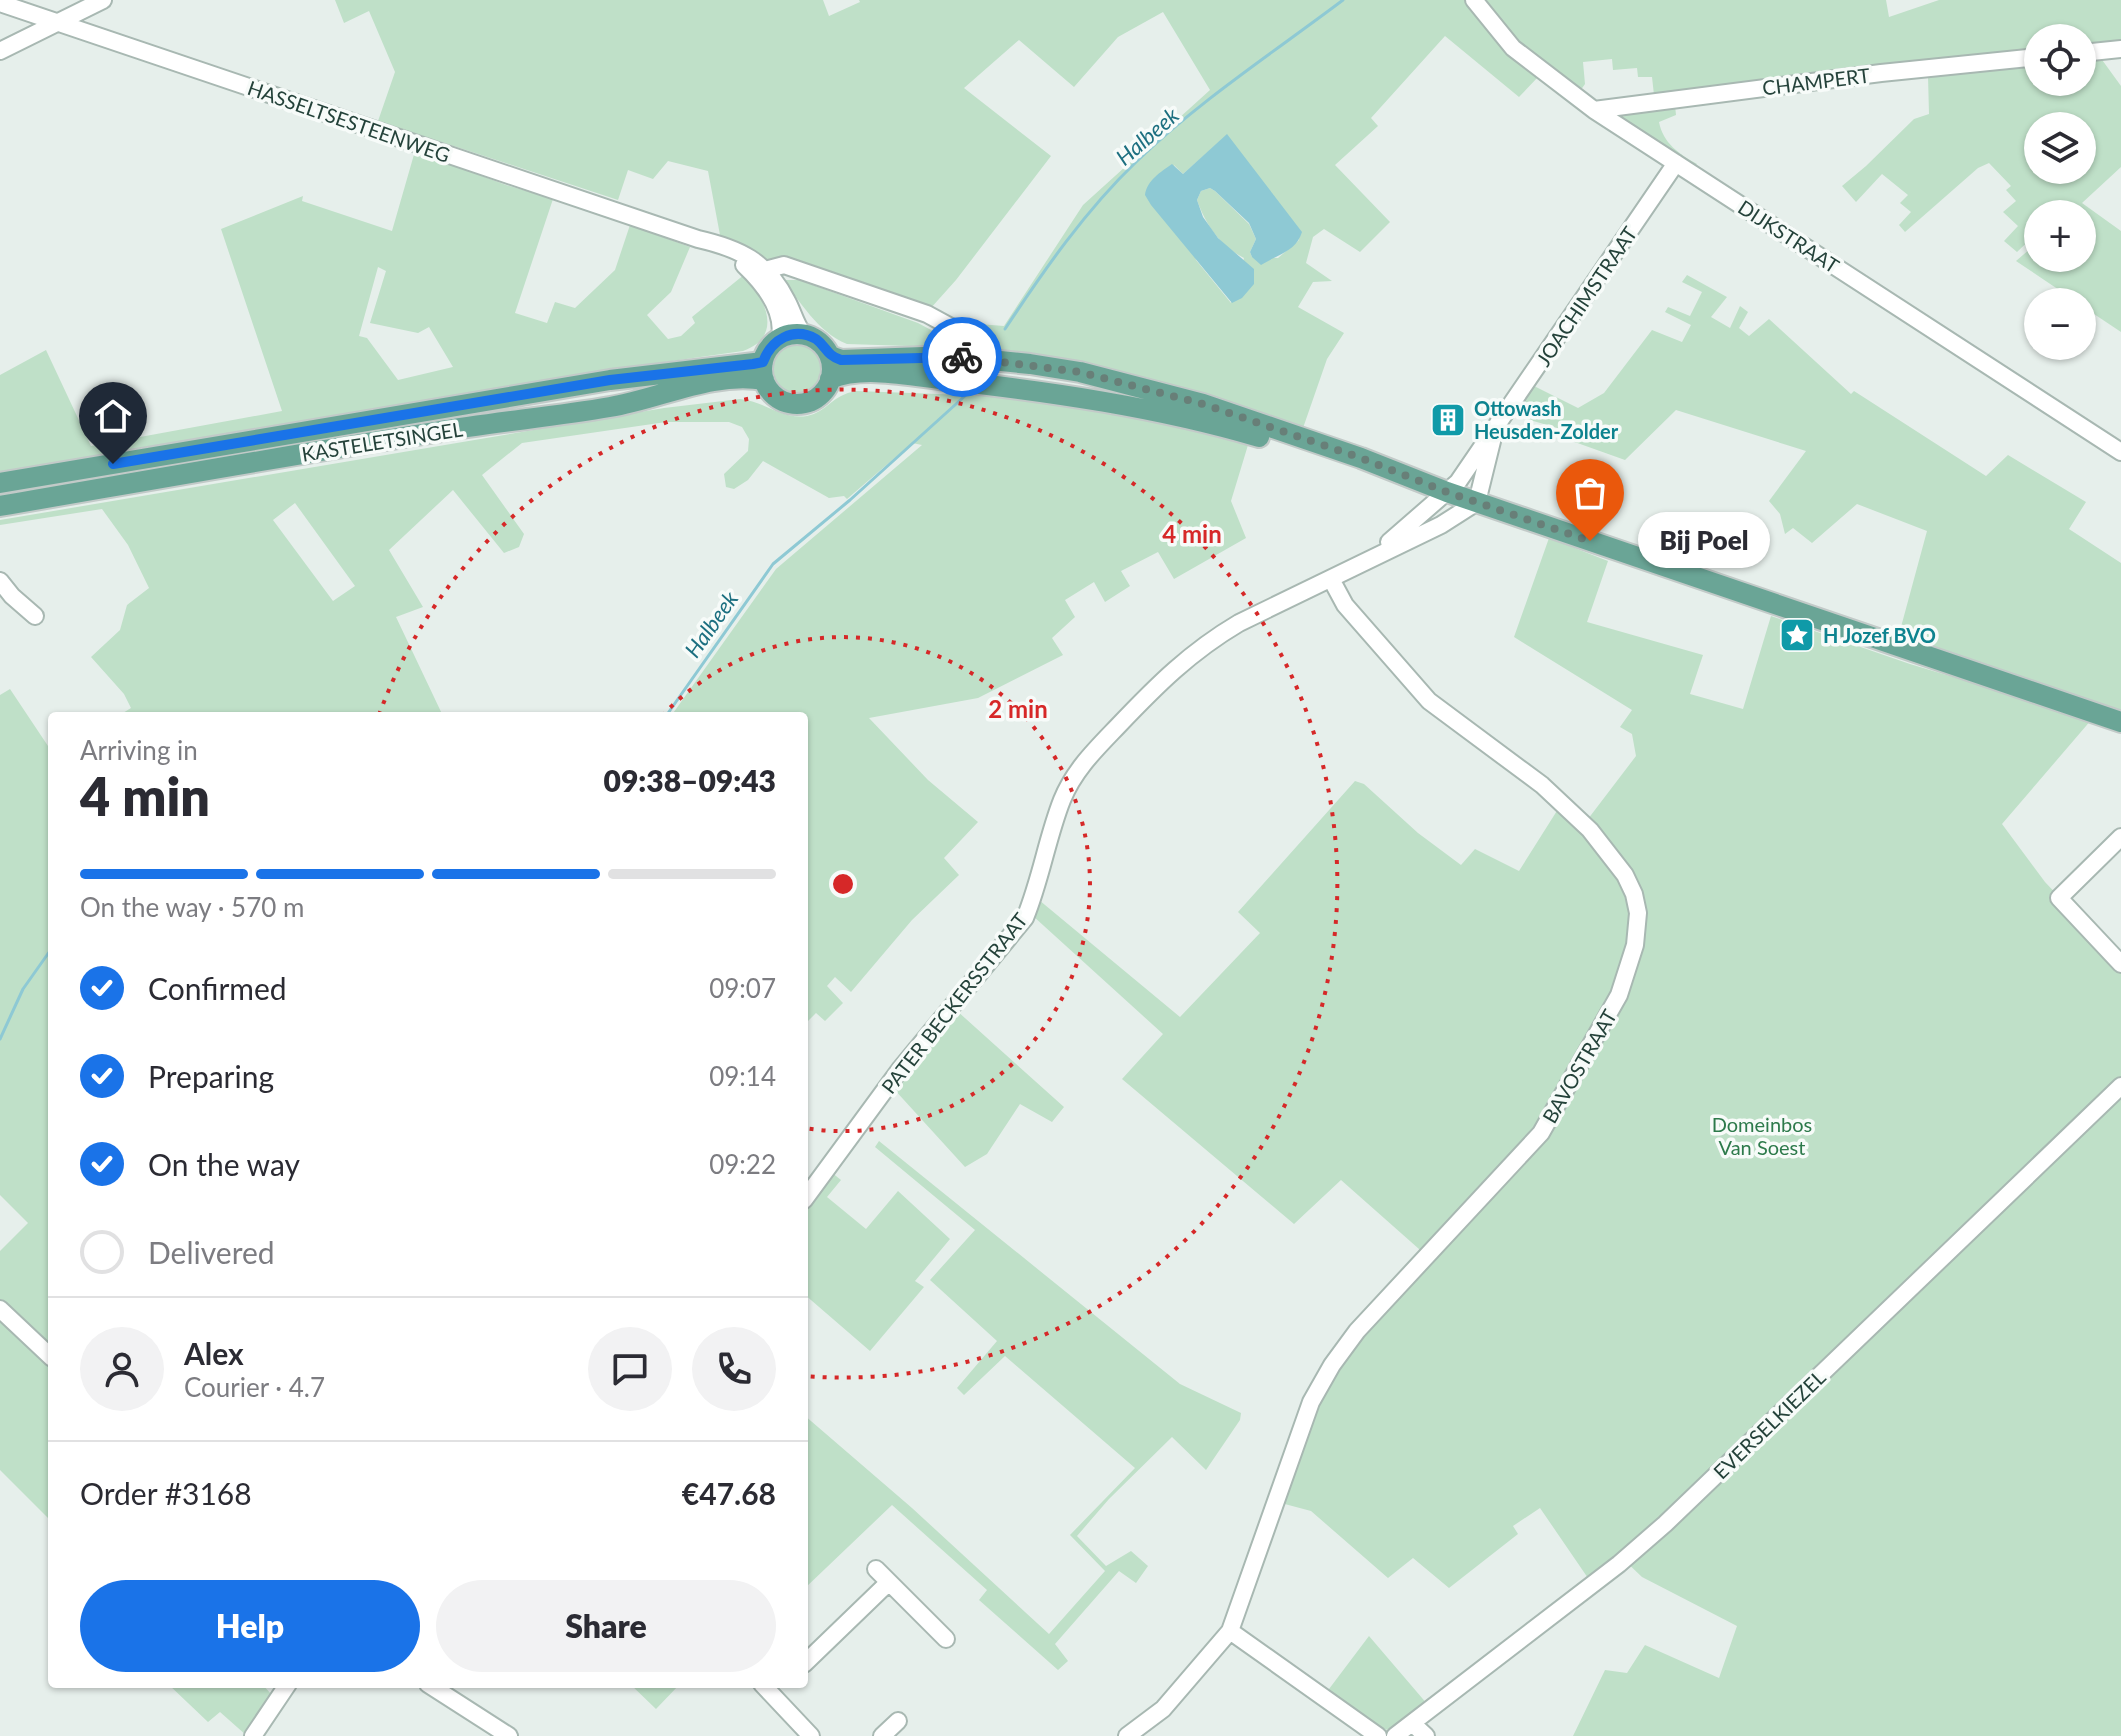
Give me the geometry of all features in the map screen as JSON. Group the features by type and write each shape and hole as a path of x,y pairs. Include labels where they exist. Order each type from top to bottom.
{"main road":[{"path":"803,334 791,334 772,344 763,371 777,397 797,404 818,397 830,379 830,356"},
{"name":"HASSELTSESTEENWEG","path":"803,334 814,338 830,356"},
{"path":"830,356 1102,400 1247,434 1360,466 1385,469 2121,722"},
{"path":"830,379 899,366"},
{"name":"KASTELETSINGEL","path":"0,483 610,380 763,371"},
{"name":"KASTELETSINGEL","path":"0,506 440,431 613,407 694,385 742,379 763,371"}],"street":[{"path":"0,51 103,0"},
{"name":"DIJKSTRAAT","path":"1474,0 1513,48 1594,110 2121,452"},
{"name":"HASSELTSESTEENWEG","path":"0,3 698,239 729,246 765,270 786,300 794,323 803,334"},
{"path":"2096,52 2121,49"},
{"name":"CHAMPERT","path":"1594,110 1881,73 2024,58"},
{"name":"JOACHIMSTRAAT","path":"1447,492 1458,482 1495,429 1676,163"},
{"name":"HASSELTSESTEENWEG","path":"698,239 745,266 758,279 771,297 778,315 782,328 780,338"},
{"path":"765,270 784,265 927,314 962,333"},
{"name":"JOACHIMSTRAAT","path":"1477,502 1495,429"},
{"name":"PATER BECKERSSTRAAT","path":"1368,559 1447,492"},
{"name":"PATER BECKERSSTRAAT","path":"808,1195 901,1068 1025,918 1062,800 1086,759 1167,674 1239,623 1441,525 1477,502"},
{"name":"BAVOSTRAAT","path":"1127,1736 1163,1709 1230,1631 1311,1402 1332,1365 1384,1301 1541,1133 1619,995 1638,930 1634,894 1625,875 1590,830 1542,785 1429,701 1345,605 1331,579"},
{"path":"0,581 35,616"},
{"path":"2121,837 2059,898 2121,964"},
{"name":"EVERSELKIEZEL","path":"1395,1736 1619,1564 1665,1524 2121,1086"},
{"path":"0,1309 48,1354"},
{"path":"876,1569 946,1639"},
{"path":"808,1660 889,1582"},
{"path":"1230,1631 1378,1736"},
{"path":"253,1736 285,1688"},
{"path":"434,1688 509,1736"},
{"path":"773,1688 811,1736"},
{"path":"882,1736 898,1721"},
{"path":"1412,1723 1426,1736"}],"green space":[{"path":"335,0 823,0 829,16 859,0 1886,0 1889,17 1939,0 2121,0 2121,43 2096,46 2096,24 2024,24 2024,54 1654,95 1652,77 1638,77 1637,68 1613,70 1612,59 1583,62 1585,84 1578,94 1538,77 1519,97 1445,36 1371,118 1378,126 1335,165 1390,222 1360,252 1324,229 1313,237 1306,263 1332,281 1313,282 1298,307 1344,333 1327,359 1303,428 1148,378 1075,363 972,348 847,344 818,324 766,265 720,235 708,171 668,161 653,179 628,170 618,200 378,121 395,72 369,11 344,23","holes":["1163,12 1210,90 1083,205 1004,326 979,324 972,340 959,345 918,323 799,280 782,280 785,268 930,309 956,280 1051,156 964,88 1019,40 1074,87 1118,37","1227,135 1299,240 1278,258 1252,257 1250,252 1256,239 1249,224 1215,191 1210,188 1201,191 1197,200 1209,226 1221,241 1244,258 1231,303 1196,260 1174,165 1183,174"]},
{"path":"2096,57 2100,57 2121,86 2121,167 2085,200 2024,200 2024,245 2017,252 2004,241 2018,226 2003,212 2016,201 2006,190 2011,186 1989,163 1978,168 1905,232 1899,225 1911,212 1900,203 1908,195 1882,174 1856,202 1842,186 1914,119 1929,114 1928,76 2024,66 2024,96 2096,96"},
{"path":"1675,105 1676,115 1659,122 1661,129 1673,147 1697,164 1693,168 1616,117"},
{"path":"415,151 553,199 515,313 547,323 555,302 575,308 615,270 630,225 690,247 671,292 647,315 668,339 681,336 695,323 692,317 745,274 764,305 767,326 764,336 743,351 608,370 0,473 0,375 46,350 91,446 282,411 221,229 303,196 302,201 392,231","holes":["378,267 386,271 370,323 418,333 429,327 453,367 398,380 367,338 359,336"]},
{"path":"2096,213 2121,231 2121,332 2096,315 2096,288 2056,288 2032,272 2096,272"},
{"path":"2024,254 2024,266 2016,261"},
{"path":"1687,275 1727,297 1711,317 1730,328 1740,306 1748,312 1739,328 1749,336 1769,319 1851,394 1854,391 1986,476 2008,455 2086,502 2069,529 2121,563 2121,712 1898,638 1927,531 1857,504 1812,543 1793,528 1785,534 1780,514 1769,501 1806,451 1676,410 1625,460 1569,440 1571,432 1513,415 1532,385 1578,408 1604,393 1652,330 1682,342 1691,325 1665,312 1668,307 1690,316 1702,292 1682,282"},
{"path":"797,343 815,351 823,369 815,387 797,395 779,387 771,369 779,351"},
{"path":"856,391 993,396 1112,411 1248,445 1231,501 1246,538 1174,579 1158,552 1121,571 1130,586 1105,602 1094,582 1065,600 1075,617 1052,638 1063,655 978,698 869,718 928,780 978,822 944,858 959,875 912,920 851,992 835,977 827,986 843,1003 825,1021 816,1013 808,1021 808,712 674,712 776,569 922,445 912,443 847,499 844,496 829,498 763,461 748,480 734,489 726,487 724,474 748,451 749,439 742,427 729,422 666,422 522,443 482,475 524,534 519,547 504,553 453,490 389,550 423,607 396,617 441,712 124,712 131,708 124,694 91,657 120,630 127,605 149,588 128,545 102,509 0,525 0,520 664,408 740,399 781,413 807,416","holes":["295,503 355,586 333,601 273,520"]},
{"name":"Domeinbos Van Soest","path":"1549,538 1608,561 1587,622 1703,655 1690,694 1743,709 1771,616 1910,664 2092,719 2002,824 2045,882 2121,962 2121,1736 1573,1736 1605,1670 1627,1673 1645,1645 1719,1678 1737,1626 1642,1577 1621,1557 1590,1581 1540,1508 1513,1526 1518,1534 1449,1588 1413,1558 1388,1578 1311,1511 1281,1503 1313,1403 1349,1349 1423,1263 1419,1249 1341,1180 1294,1224 1122,1079 1163,1034 1033,916 1039,900 1180,1017 1260,933 1238,912 1355,781 1364,784 1418,833 1461,865 1475,849 1519,871 1560,806 1588,819 1636,756 1632,734 1620,727 1632,710 1514,637"},
{"path":"10,689 48,746 48,1346 0,1302 0,1251 28,1223 0,1195 0,695"},
{"path":"956,1010 1064,1107 1052,1122 1020,1104 987,1154 965,1167 893,1088"},
{"path":"879,1141 1180,1384 1241,1413 1240,1420 1206,1470 1172,1437 1109,1499 1077,1536 1106,1566 1131,1551 1148,1566 1136,1583 1119,1571 1055,1644 1068,1661 1058,1670 979,1600 987,1590 892,1505 808,1585 808,1418 912,1508 1049,1634 1105,1571 1070,1535 1135,1468 1005,1356 964,1395 957,1388 997,1341 930,1280 975,1230 875,1147"},
{"path":"831,1172 841,1180 827,1197 866,1229 898,1191 950,1239 915,1281 924,1287 870,1351 808,1297 808,1205"},
{"path":"0,1322 48,1364 48,1518 0,1470"},
{"path":"1369,1636 1428,1705 1392,1730 1378,1729 1326,1693"},
{"path":"172,1688 266,1688 272,1695 246,1735 220,1712 208,1722"},
{"path":"634,1688 676,1688 656,1709"}],"water":[{"path":"1227,134 1302,232 1290,249 1261,265 1250,252 1256,239 1249,223 1215,191 1210,188 1201,191 1197,200 1203,217 1218,238 1254,269 1254,284 1242,298 1232,303 1145,195 1152,181 1163,170 1172,164 1183,174"}],"waterway":[{"name":"Halbeek","path":"1005,329 1050,263 1137,161 1211,97 1343,0"},
{"name":"Halbeek","path":"669,712 773,564 850,500 966,395"},
{"name":"Halbeek","path":"0,1039 23,989 48,954"}],"way so far":[{"path":"962,357 1080,372 1157,390 1361,458 1447,492 1590,541"}],"place":[{"name":"Ottowash Heusden-Zolder","path":"1448,420"},
{"name":"Bij Poel","path":"1590,541"},
{"name":"H Jozef BVO","path":"1797,635"}],"route":[{"path":"113,464 610,380 753,364 763,362 772,344 791,334 814,338 830,356 841,360 962,357"}]}
